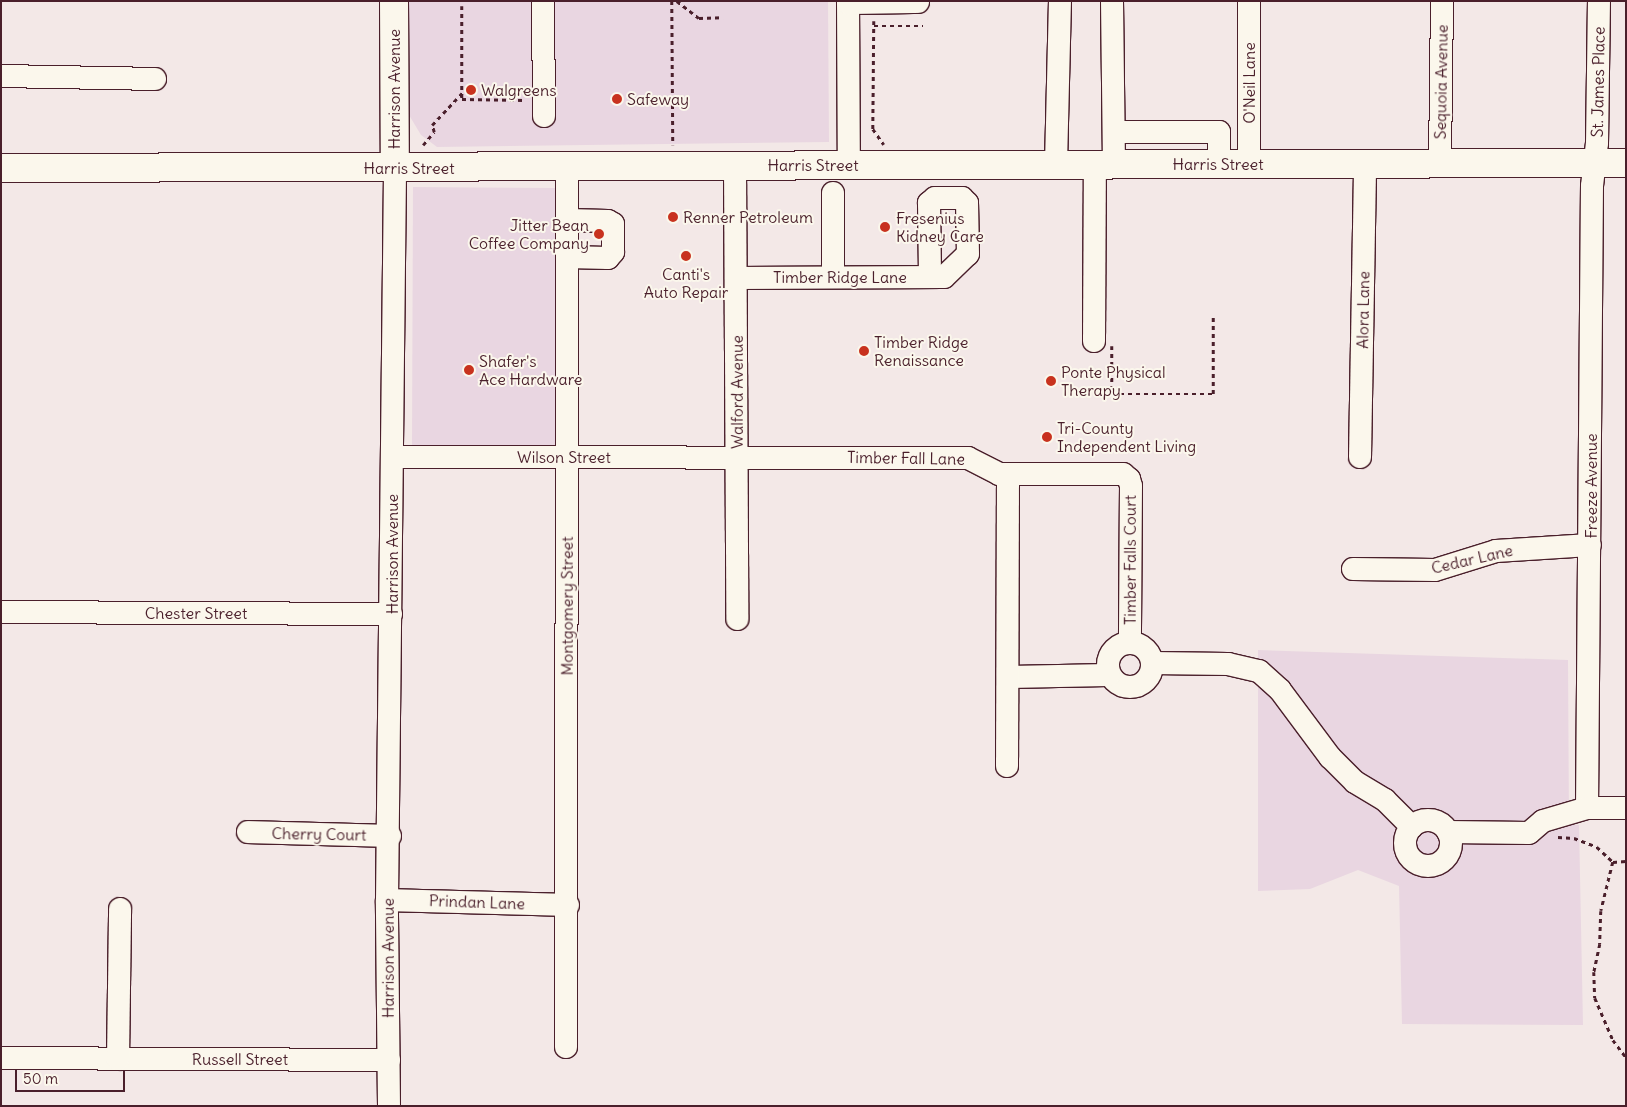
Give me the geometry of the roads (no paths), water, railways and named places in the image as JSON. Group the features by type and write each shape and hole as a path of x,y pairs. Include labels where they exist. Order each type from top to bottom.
{"main road":[{"name":"Harrison Avenue","path":"394,1 394,168"},
{"name":"Harris Street","path":"1,168 1626,163"}],"street":[{"path":"538,108 543,1"},
{"path":"1056,164 1060,1"},
{"path":"1103,343 1104,164 1114,132 1112,1"},
{"name":"O'Neil Lane","path":"1249,1 1249,164"},
{"name":"Sequoia Avenue","path":"1440,163 1442,1"},
{"name":"St. James Place","path":"1595,163 1599,1"},
{"path":"849,165 848,2 918,2"},
{"path":"1,76 155,79"},
{"path":"1114,132 1219,132 1219,164"},
{"name":"Freeze Avenue","path":"1586,808 1592,186 1595,163"},
{"name":"Alora Lane","path":"1360,457 1365,164"},
{"name":"Walford Avenue","path":"735,165 737,619"},
{"name":"Montgomery Street","path":"566,1047 568,905 567,166"},
{"name":"Harrison Avenue","path":"389,1106 387,900 390,836 394,168"},
{"path":"833,193 833,277"},
{"path":"567,220 608,221 612,224 613,252 608,258 567,257"},
{"name":"Timber Ridge Lane","path":"736,278 937,277"},
{"name":"Wilson Street","path":"392,457 567,456 737,458"},
{"name":"Timber Fall Lane","path":"737,458 968,458 998,474 1123,474 1130,479"},
{"path":"1007,766 1008,474"},
{"name":"Timber Falls Court","path":"1130,479 1130,642"},
{"name":"Cedar Lane","path":"1353,569 1435,570 1496,551 1590,545"},
{"name":"Chester Street","path":"1,612 391,614"},
{"name":"Timber Falls Court","path":"1109,675 1107,668 1110,653 1115,647 1130,642 1142,646 1152,663"},
{"path":"1008,677 1109,675 1120,686 1136,686 1148,678 1152,663 1228,664 1258,671 1280,690 1330,757 1355,782 1385,800 1412,826"},
{"path":"1448,832 1450,839 1448,854 1437,864 1422,865 1406,850 1406,836 1412,826 1430,820 1448,832 1529,833 1544,821 1586,808 1626,808"},
{"name":"Cherry Court","path":"248,832 390,836"},
{"name":"Prindan Lane","path":"387,900 568,905"},
{"path":"118,1059 120,909"},
{"name":"Russell Street","path":"1,1058 389,1060"}],"place":[{"name":"Walgreens","path":"471,90"},
{"name":"Safeway","path":"617,99"},
{"name":"Renner Petroleum","path":"673,217"},
{"name":"Fresenius Kidney Care","path":"885,227"},
{"name":"Jitter Bean Coffee Company","path":"599,234"},
{"name":"Canti's Auto Repair","path":"686,256"},
{"name":"Timber Ridge Renaissance","path":"864,351"},
{"name":"Shafer's Ace Hardware","path":"469,370"},
{"name":"Ponte Physical Therapy","path":"1051,381"},
{"name":"Tri-County Independent Living","path":"1047,437"}]}
